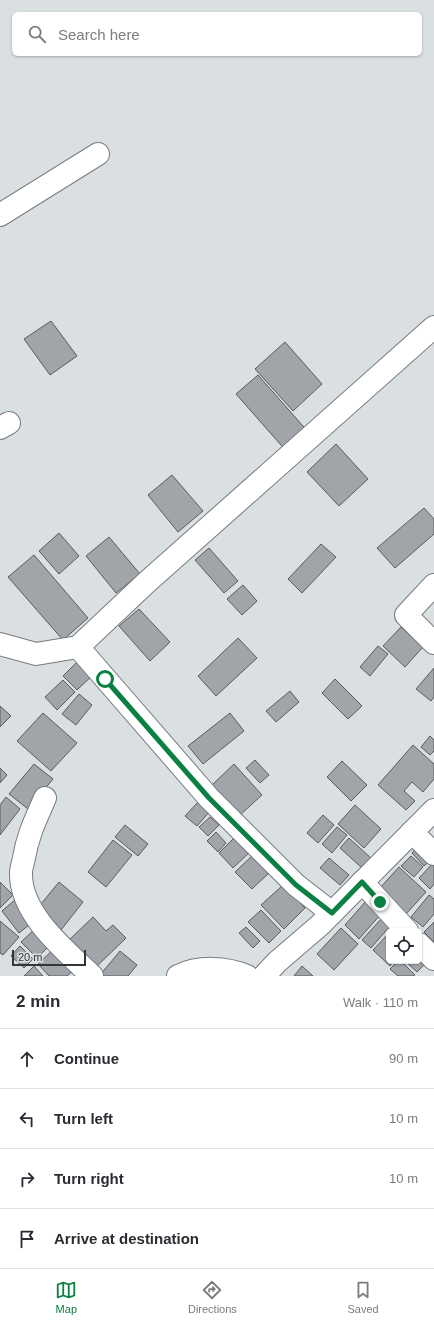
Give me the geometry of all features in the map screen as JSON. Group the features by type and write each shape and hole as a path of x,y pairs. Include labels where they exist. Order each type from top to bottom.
{"street":[{"path":"0,215 98,154"},
{"path":"0,644 36,654 78,647 146,582 434,327"},
{"path":"434,585 406,615 434,643"},
{"path":"78,647 209,798 296,885 332,913"},
{"path":"46,798 30,832 26,845 21,873 24,891 33,912 44,929 92,976"},
{"path":"264,976 277,962 332,913 434,810"},
{"path":"412,832 434,854"},
{"path":"362,882 404,928"},
{"path":"422,947 434,959"},
{"path":"178,976 187,972 222,969 247,976"}],"building":[{"path":"51,321 77,356 50,375 24,339"},
{"path":"285,342 322,384 293,411 255,369"},
{"path":"258,375 310,434 288,453 236,394"},
{"path":"336,444 368,479 339,506 307,472"},
{"path":"172,475 203,511 178,532 148,495"},
{"path":"424,508 434,519 434,534 395,568 377,548"},
{"path":"59,533 79,556 59,574 39,551"},
{"path":"109,537 140,574 116,593 86,556"},
{"path":"321,544 336,557 302,593 288,579"},
{"path":"209,548 238,581 224,593 195,560"},
{"path":"34,555 88,618 63,640 8,577"},
{"path":"243,585 257,601 242,615 227,599"},
{"path":"139,609 170,642 150,661 119,626"},
{"path":"401,627 423,647 405,667 383,646"},
{"path":"238,638 257,658 216,696 198,676"},
{"path":"378,646 388,654 370,676 360,667"},
{"path":"80,659 95,673 77,690 63,676"},
{"path":"434,668 434,697 431,701 416,689"},
{"path":"335,679 362,706 348,719 322,693"},
{"path":"63,680 75,692 57,710 45,697"},
{"path":"290,691 299,702 276,722 266,711"},
{"path":"79,694 92,705 76,725 62,714"},
{"path":"0,706 11,716 0,727"},
{"path":"43,713 77,743 51,771 17,741"},
{"path":"230,713 244,731 203,764 188,746"},
{"path":"430,736 434,740 434,751 430,755 421,747"},
{"path":"413,745 434,764 434,779 423,792 412,782 404,791 415,801 406,810 378,785"},
{"path":"255,760 269,775 260,783 246,768"},
{"path":"342,761 367,785 351,801 327,777"},
{"path":"34,764 53,779 28,809 9,794"},
{"path":"234,764 262,795 240,815 212,785"},
{"path":"0,768 7,775 0,783"},
{"path":"6,797 20,809 0,835 0,805"},
{"path":"200,800 211,810 197,826 185,816"},
{"path":"355,805 381,829 364,848 338,824"},
{"path":"323,815 334,825 318,843 307,833"},
{"path":"210,817 219,825 208,836 199,827"},
{"path":"125,825 148,844 138,856 115,837"},
{"path":"337,827 347,835 332,853 322,844"},
{"path":"216,832 226,843 218,852 207,841"},
{"path":"236,836 251,851 233,868 219,853"},
{"path":"349,838 371,858 362,868 340,848"},
{"path":"113,840 132,855 106,887 88,872"},
{"path":"419,845 432,859 424,866 412,853"},
{"path":"253,855 269,873 252,889 235,872"},
{"path":"411,856 423,867 414,877 401,866"},
{"path":"329,858 349,875 340,885 320,868"},
{"path":"434,862 434,884 430,889 419,878"},
{"path":"399,867 426,892 406,914 379,889"},
{"path":"0,882 13,895 0,908"},
{"path":"59,882 83,902 61,930 36,910"},
{"path":"283,885 305,908 284,929 261,905"},
{"path":"429,895 434,899 434,914 423,927 411,917"},
{"path":"16,899 34,921 19,933 2,911"},
{"path":"366,901 381,914 359,939 345,925"},
{"path":"261,910 281,931 269,943 248,922"},
{"path":"93,917 106,931 113,925 126,938 93,970 66,943"},
{"path":"382,918 391,925 388,928 386,928 386,931 371,948 362,940"},
{"path":"0,921 19,937 3,955 0,953"},
{"path":"434,922 434,942 424,932"},
{"path":"246,927 260,941 253,948 239,933"},
{"path":"36,928 51,944 37,958 21,942"},
{"path":"341,928 358,944 334,970 317,954"},
{"path":"386,936 386,962 373,950"},
{"path":"20,946 33,959 24,968 11,956"},
{"path":"56,947 76,968 67,976 49,976 38,964"},
{"path":"120,951 137,965 128,976 101,976 100,975"},
{"path":"422,962 425,964 417,972 408,964 422,964"},
{"path":"395,964 404,964 415,975 398,976 390,969"},
{"path":"34,966 43,976 24,976"},
{"path":"302,966 313,976 294,976"}],"route":[{"path":"105,679 209,798 253,840 296,885 332,913 362,882 380,902"}]}
